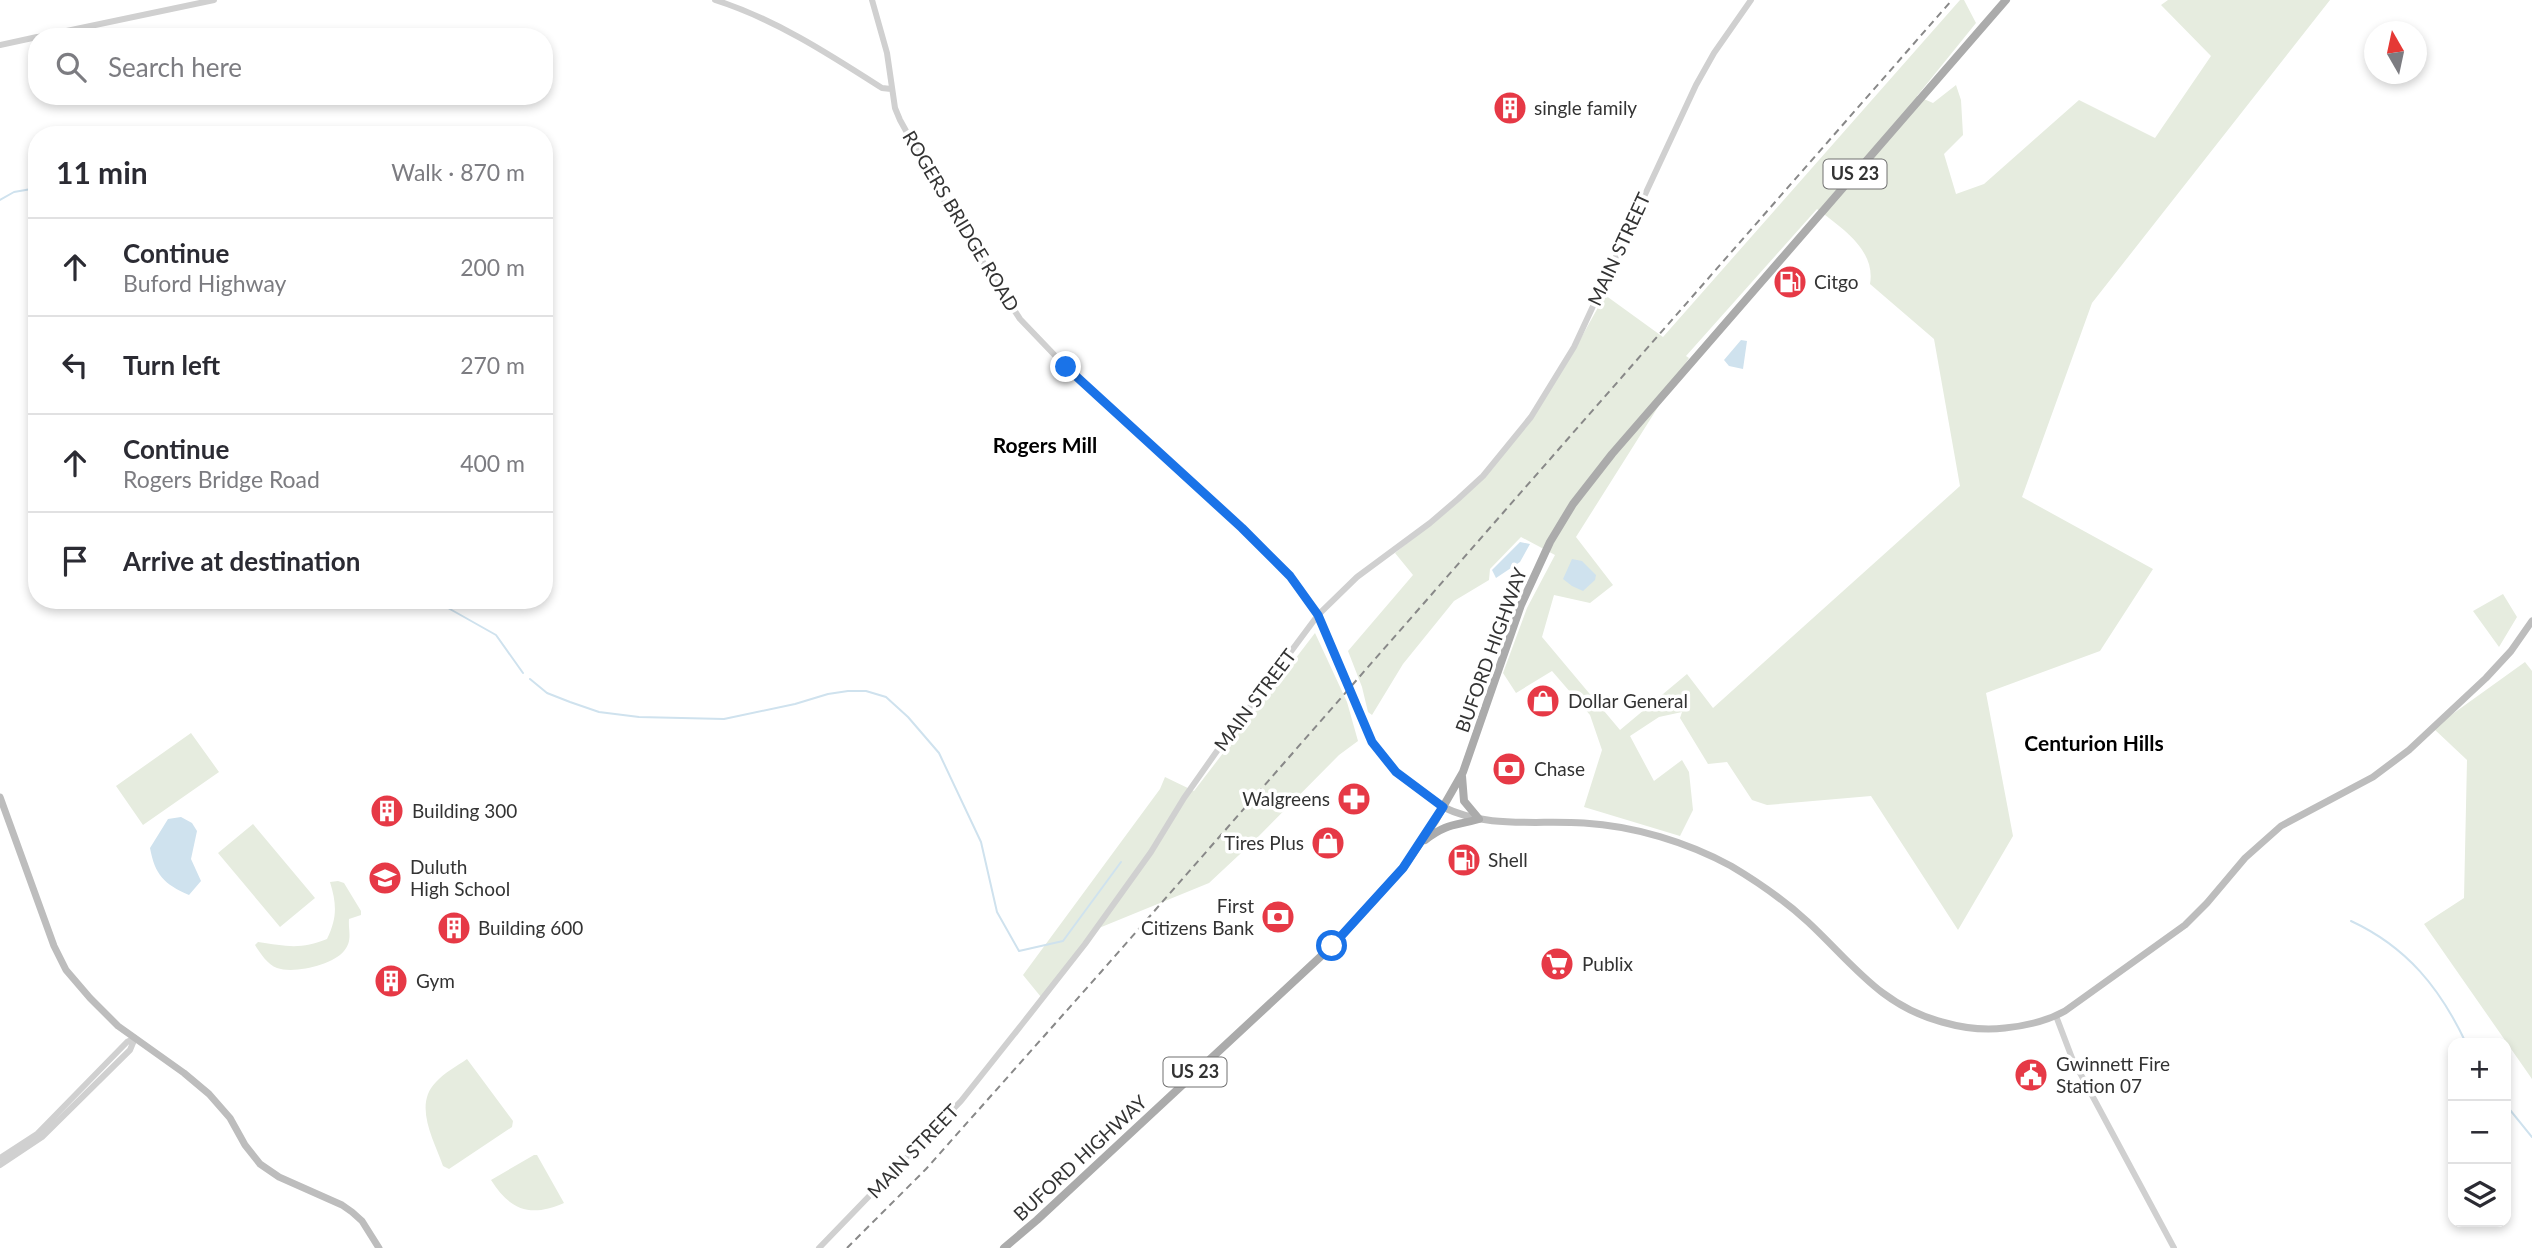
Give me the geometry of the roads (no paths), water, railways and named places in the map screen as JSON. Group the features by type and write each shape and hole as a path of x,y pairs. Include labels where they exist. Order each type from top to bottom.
{"main road":[{"name":"BUFORD HIGHWAY","path":"1004,1248 1332,946 1395,878 1462,776 1521,605 1550,542 1573,504 1612,454 2006,0"},
{"path":"1443,807 1479,819 1503,822 1587,823 1648,834 1691,848 1728,865 1767,890 1807,921 1877,990 1909,1012 1955,1026 1991,1030 2022,1026 2056,1016 2185,925 2245,858 2281,826 2373,777 2409,750 2486,678 2511,651 2532,621"},
{"path":"1462,776 1465,802 1479,819"},
{"path":"0,797 43,919 66,970 97,1006 209,1094 230,1118 245,1145 260,1164 279,1177 352,1212 362,1221 379,1248"},
{"path":"1420,843 1440,829 1479,819"}],"street":[{"path":"80,28 214,0"},
{"path":"715,0 787,30 881,88 891,89"},
{"name":"ROGERS BRIDGE ROAD","path":"872,0 887,53 891,89 900,120 931,178 1020,319 1066,367 1290,576 1318,615 1372,742 1396,772 1443,807"},
{"name":"MAIN STREET","path":"819,1248 961,1101 1023,1023 1093,933 1151,852 1184,798 1318,615 1357,577 1430,523 1466,491 1491,467 1531,417 1574,347 1696,85 1715,51 1751,0"},
{"path":"0,45 28,39"},
{"path":"2056,1016 2072,1058 2174,1248"},
{"path":"0,1158 37,1134 127,1042 135,1038"},
{"path":"0,1165 42,1137 130,1050 135,1038"}],"water":[{"path":"1741,340 1747,341 1743,369 1729,366 1724,360"},
{"path":"1520,542 1530,544 1520,562 1496,578 1492,570"},
{"path":"1572,559 1582,561 1596,575 1595,580 1583,591 1563,579"},
{"path":"181,817 192,823 197,831 191,859 201,881 189,895 162,878 150,848 168,819"}],"waterway":[{"path":"0,200 14,192 28,190"},
{"path":"450,609 496,635 523,673"},
{"path":"530,679 547,693 570,702 599,712 639,717 724,719 848,691 866,691 886,697 908,717 939,753 981,842 997,912 1019,951 1063,941 1121,862"},
{"path":"2351,921 2389,943 2420,971 2445,1004 2464,1038"},
{"path":"2511,1111 2532,1137"}],"railway":[{"path":"847,1248 926,1169 1101,972 1952,0"}],"place":[{"name":"single family","path":"1510,108"},
{"name":"Citgo","path":"1790,282"},
{"name":"Dollar General","path":"1543,701"},
{"name":"Chase","path":"1509,769"},
{"name":"Walgreens","path":"1354,799"},
{"name":"Building 300","path":"387,811"},
{"name":"Tires Plus","path":"1328,843"},
{"name":"Shell","path":"1464,860"},
{"name":"Duluth High School","path":"385,878"},
{"name":"First Citizens Bank","path":"1278,917"},
{"name":"Building 600","path":"454,928"},
{"name":"Publix","path":"1557,964"},
{"name":"Gym","path":"391,981"},
{"name":"Gwinnett Fire Station 07","path":"2031,1075"}],"district":[{"name":"Rogers Mill","path":"1045,446"},
{"name":"Centurion Hills","path":"2094,744"}]}
